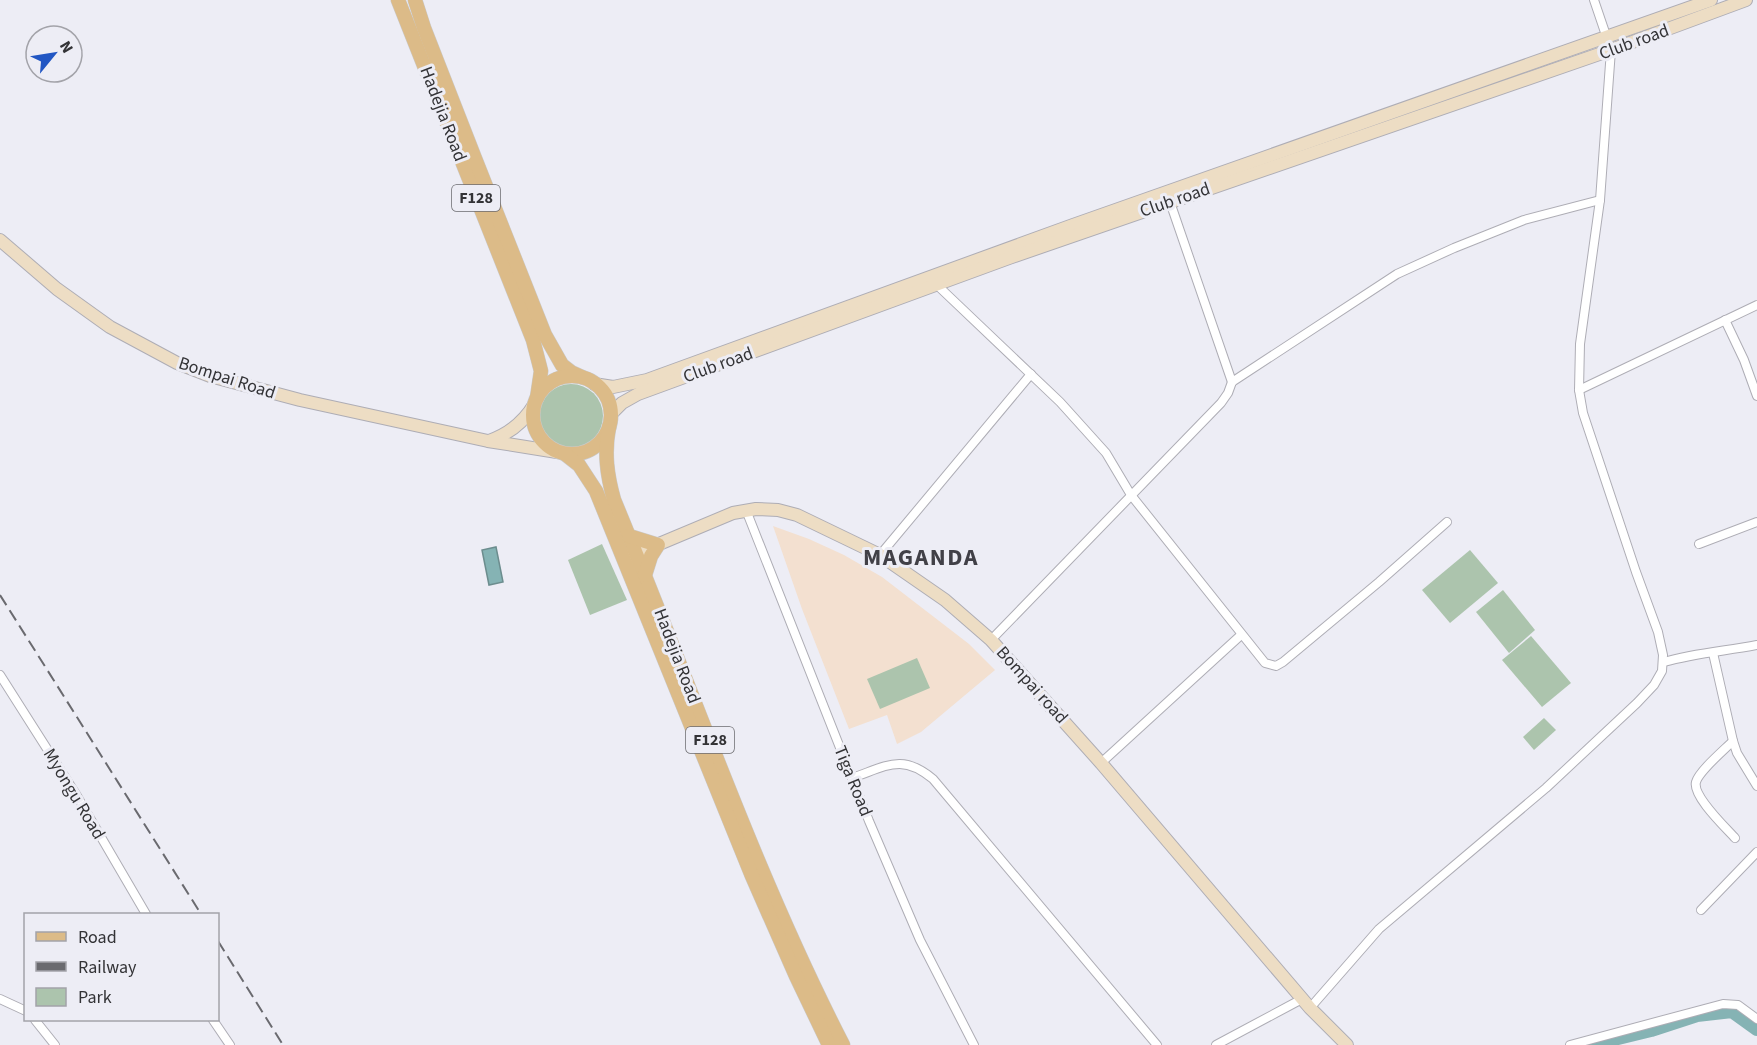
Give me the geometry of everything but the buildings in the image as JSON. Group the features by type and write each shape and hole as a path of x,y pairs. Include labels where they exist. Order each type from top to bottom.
{"main road":[{"name":"Hadejia Road","path":"400,0 533,340 541,371 536,401"},
{"path":"488,441 515,428 543,389 561,378 613,387 647,380 741,351 1162,201 1607,36 1711,0"},
{"name":"Club road","path":"610,421 622,403 638,394 741,351 937,285 1162,201 1611,50 1746,0"},
{"name":"Hadejia Road","path":"416,3 545,335 562,365 588,381"},
{"name":"Bompai Road","path":"0,240 110,327 177,363 210,376 276,394 488,441 561,453"},
{"name":"F128","path":"588,381 602,390 609,402 610,421"},
{"name":"F128","path":"536,401 533,419 537,432 545,444 561,453"},
{"name":"Hadejia Road","path":"610,421 606,445 608,479 614,500 767,882 843,1045"},
{"path":"561,453 576,455 587,452 604,438 610,421"},
{"name":"Hadejia Road","path":"561,453 579,465 596,491 752,876 829,1045"},
{"name":"Bompai road","path":"622,559 746,510 778,510 797,515 880,555 945,600 991,640 1101,763 1306,1004 1347,1045"},
{"path":"629,536 658,545 651,556 645,575"}],"street":[{"path":"1216,1045 1306,1004 1379,929 1546,788 1637,703 1654,685 1662,671 1664,662 1658,632 1583,413 1579,390 1580,344 1600,200 1611,50 1594,0"},
{"path":"991,640 1221,403 1232,382 1397,274 1524,220 1600,200"},
{"path":"1162,201 1232,382"},
{"path":"937,285 1060,402 1106,453 1131,495 1265,663 1276,666 1283,662 1447,522"},
{"path":"1579,390 1757,305"},
{"path":"1725,320 1744,360 1757,396"},
{"path":"880,555 1031,374"},
{"name":"Tiga Road","path":"746,510 852,778 920,940 974,1045"},
{"path":"1699,544 1757,522"},
{"path":"1101,763 1241,635"},
{"path":"1664,662 1694,653 1713,653 1757,645"},
{"path":"1713,653 1733,741 1737,753 1757,786"},
{"name":"Myongu Road","path":"0,675 77,796 145,913"},
{"path":"1733,741 1702,773 1695,786 1698,796 1735,838"},
{"path":"852,778 882,768 907,764 933,779 1157,1045"},
{"path":"1701,910 1757,852"},
{"path":"0,999 24,1010"},
{"path":"1570,1045 1723,1004 1738,1005 1757,1019"},
{"path":"36,1021 55,1045"},
{"path":"214,1021 230,1045"}],"shaded area":[{"path":"773,526 844,555 882,577 969,644 995,670 921,732 897,744 887,715 849,729 802,609"}],"green space":[{"path":"565,384 577,384 594,393 601,404 603,416 601,428 594,439 577,448 565,448 553,443 544,434 539,422 539,410 544,398 553,389"},
{"path":"602,544 627,600 590,615 568,560"},
{"path":"1470,550 1498,583 1450,623 1422,590"},
{"path":"1503,590 1535,630 1509,653 1476,612"},
{"path":"1531,636 1571,683 1542,707 1502,660"},
{"path":"917,658 930,688 880,709 867,679"},
{"path":"1544,718 1556,730 1534,750 1523,737"}],"water":[{"path":"496,547 503,582 489,585 482,550"}],"waterway":[{"path":"1589,1045 1651,1030 1697,1015 1732,1011 1757,1029"}],"railway":[{"path":"0,595 200,913"},
{"path":"219,943 283,1045"}],"district":[{"name":"MAGANDA","path":"921,557"}]}
